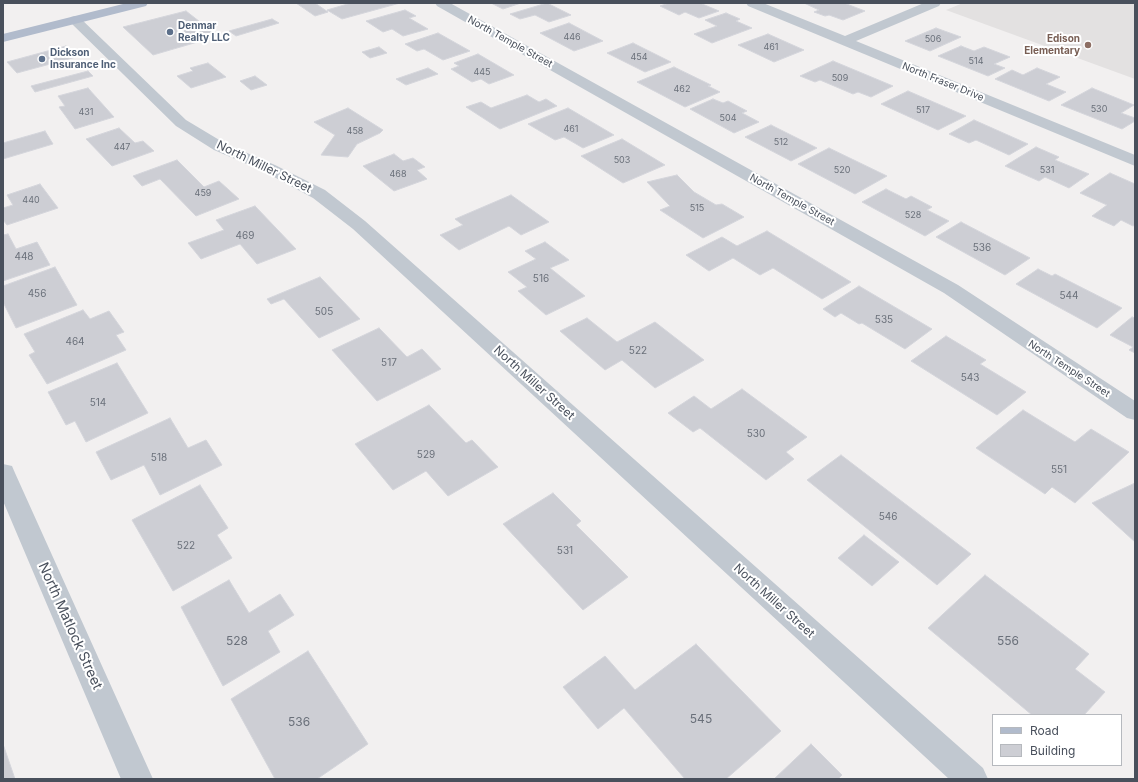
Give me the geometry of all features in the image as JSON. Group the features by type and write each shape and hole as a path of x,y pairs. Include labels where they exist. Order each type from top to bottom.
{"main road":[{"path":"3,38 142,3"}],"street":[{"name":"North Temple Street","path":"441,3 951,289 1044,353 1135,412"},
{"name":"North Fraser Drive","path":"752,3 1135,161"},
{"path":"845,41 935,3"},
{"name":"North Miller Street","path":"75,20 181,123 220,147 269,168 319,194 359,225 972,779"},
{"name":"North Matlock Street","path":"3,473 137,779"}],"shaded area":[{"name":"Edison Elementary","path":"963,3 1135,3 1135,79 946,10"}],"building":[{"path":"296,3 315,3 328,12 315,16"},
{"path":"351,3 400,3 342,19 327,10"},
{"path":"491,3 521,3 503,9"},
{"path":"547,3 571,15 549,22 535,15 520,19 510,14"},
{"path":"669,3 700,3 719,11 699,18 685,12 679,15 660,6"},
{"path":"804,3 844,3 865,11 843,20 814,12 819,10"},
{"path":"405,10 416,16 409,18 428,29 403,36 392,29 383,32 366,21"},
{"name":"Denmar Realty LLC","path":"186,11 218,36 153,55 123,27"},
{"path":"726,13 740,19 736,21 752,28 712,43 694,34 717,26 705,20"},
{"path":"272,19 279,23 236,36 229,31"},
{"path":"569,23 603,41 574,51 540,33"},
{"path":"936,28 961,37 930,51 905,41"},
{"path":"438,33 470,51 443,60 424,49 417,51 405,44"},
{"path":"768,34 804,50 774,62 738,45"},
{"path":"633,43 671,62 645,72 607,53"},
{"name":"Dickson Insurance Inc","path":"66,46 76,57 17,73 7,62"},
{"path":"961,46 974,51 984,47 1010,57 994,64 1005,68 988,76 938,56"},
{"path":"379,47 387,53 370,58 362,52"},
{"path":"478,54 514,75 489,84 481,79 472,82 451,69 459,66 454,63"},
{"path":"833,61 893,86 871,97 858,92 853,94 820,80 815,82 800,76"},
{"path":"208,63 226,77 191,88 177,76 193,71 190,68"},
{"path":"674,67 711,85 708,86 720,92 685,107 637,82"},
{"path":"428,68 438,74 406,85 396,79"},
{"path":"1037,68 1060,77 1046,84 1066,92 1049,101 995,79 1012,70 1023,75"},
{"path":"88,71 93,76 35,92 31,86"},
{"path":"255,76 267,85 251,90 240,81"},
{"path":"88,88 114,117 75,129 59,107 65,106 58,96"},
{"path":"1092,88 1134,105 1121,113 1135,118 1135,121 1122,129 1061,105"},
{"path":"908,91 966,116 938,130 881,104"},
{"path":"527,95 539,102 546,99 557,106 500,129 466,107 481,102 491,108"},
{"path":"713,99 723,103 728,101 747,111 742,113 759,122 734,133 690,109"},
{"path":"348,108 383,130 380,133 357,144 348,157 321,155 335,135 314,122"},
{"path":"568,108 614,135 583,148 564,137 555,140 528,124"},
{"path":"974,120 1028,144 1009,155 976,140 969,143 949,134"},
{"path":"771,125 817,148 791,161 745,137"},
{"path":"119,128 135,143 143,141 154,151 112,166 86,139"},
{"path":"45,131 53,144 3,159 3,143"},
{"path":"622,139 665,165 623,183 581,156"},
{"path":"1036,147 1059,157 1055,160 1089,174 1069,188 1045,177 1039,181 1005,166"},
{"path":"829,148 887,176 855,194 798,164"},
{"path":"394,154 403,161 413,158 425,167 417,170 427,179 394,191 363,166"},
{"path":"177,160 204,187 219,181 239,199 196,216 160,179 142,186 133,176"},
{"path":"1110,173 1135,184 1135,225 1133,226 1121,220 1114,226 1092,216 1107,205 1080,193"},
{"path":"677,175 694,192 716,205 722,204 744,217 703,238 660,210 670,206 647,182"},
{"path":"40,184 58,208 7,225 3,220 3,208 13,205 7,195"},
{"path":"886,189 906,199 911,196 932,207 927,210 949,221 925,236 862,202"},
{"path":"511,195 549,222 521,235 509,226 459,250 440,235 463,225 455,219"},
{"path":"255,206 296,249 257,264 240,244 201,259 188,243 224,230 216,220"},
{"path":"961,222 1030,258 1005,275 936,237"},
{"path":"767,231 851,282 822,299 773,268 760,275 733,258 709,271 686,255 722,237 737,246"},
{"path":"8,234 16,249 37,242 50,265 3,281 3,235"},
{"path":"545,242 569,260 550,268 585,296 546,315 518,291 527,287 508,272 536,259 525,251"},
{"path":"55,267 77,305 16,328 3,302 3,286"},
{"path":"1038,269 1052,276 1055,274 1122,308 1097,328 1016,284"},
{"path":"320,277 360,319 319,338 284,299 271,304 267,299"},
{"path":"859,286 932,329 905,349 862,323 859,324 841,313 835,317 823,309"},
{"path":"83,310 90,319 109,311 124,332 116,335 126,350 47,384 29,355 35,352 24,334"},
{"path":"1132,317 1135,318 1135,353 1129,350 1133,347 1110,335"},
{"path":"587,318 617,342 655,322 704,360 655,388 622,360 605,370 560,331"},
{"path":"379,328 407,357 422,349 441,369 377,401 332,350"},
{"path":"946,336 986,360 980,364 1026,392 997,415 911,361"},
{"path":"117,363 148,413 86,442 75,421 66,425 48,392"},
{"path":"742,389 807,437 786,452 794,459 766,480 700,428 693,432 668,413 694,396 711,409"},
{"path":"429,405 466,443 472,440 498,467 448,496 426,471 393,490 355,444"},
{"path":"1023,410 1075,442 1091,429 1129,452 1075,503 1052,487 1045,494 976,448"},
{"path":"170,418 188,448 206,440 222,465 160,495 144,465 111,480 96,452"},
{"path":"841,455 971,554 937,585 807,480"},
{"path":"1135,483 1135,542 1092,503"},
{"path":"200,485 228,528 217,535 232,558 173,591 132,520"},
{"path":"553,493 581,521 576,525 628,577 583,610 503,524"},
{"path":"864,535 899,562 872,586 838,558"},
{"path":"985,575 1089,654 1075,669 1105,692 1085,714 1031,714 928,628"},
{"path":"229,580 249,613 280,594 294,615 268,631 280,652 223,686 181,607"},
{"path":"696,644 781,731 726,779 685,779 624,708 598,729 563,687 605,656 635,690"},
{"path":"308,651 368,744 317,779 275,779 231,699"},
{"path":"3,744 15,779 3,779"},
{"path":"811,744 842,775 838,779 774,779"}],"place":[{"name":"Denmar Realty LLC","path":"170,32"},
{"name":"Edison Elementary","path":"1088,45"},
{"name":"Dickson Insurance Inc","path":"42,59"}]}
